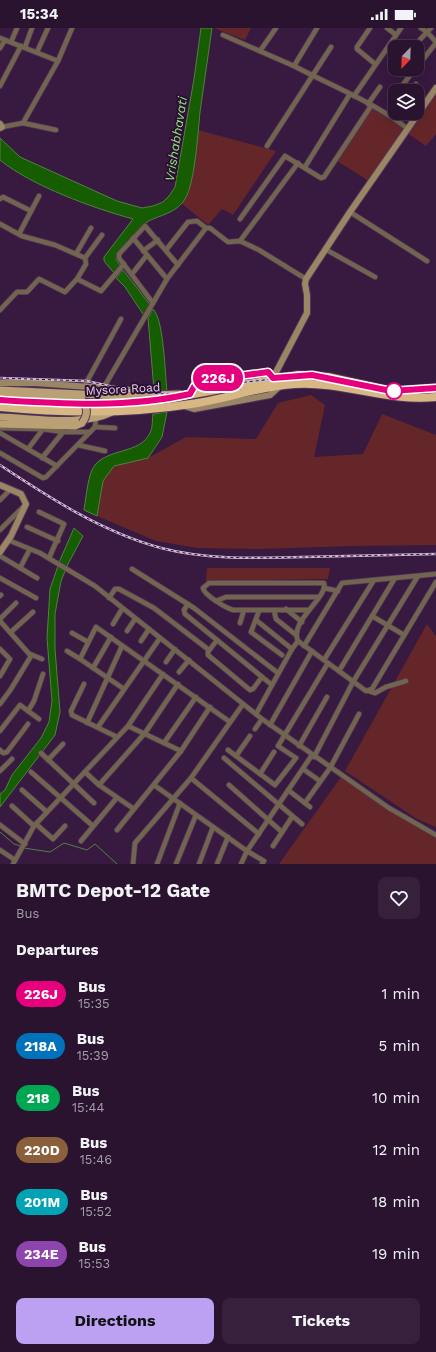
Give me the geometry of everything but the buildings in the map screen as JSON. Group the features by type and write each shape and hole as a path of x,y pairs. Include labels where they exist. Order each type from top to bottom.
{"highway":[{"name":"Mysore Road","path":"0,407 61,410 116,410 273,378 312,375 391,391 436,388"},
{"name":"Mysore Road","path":"0,400 56,404 161,401 181,406 224,399 281,385 295,384 329,386 394,397 436,396"}],"main road":[{"path":"0,390 121,396 161,401"},
{"path":"0,396 75,397 82,400 86,409 85,418 82,423 75,426 1,426"},
{"path":"0,417 79,420 96,419 116,410"}],"street":[{"path":"11,42 17,28"},
{"path":"0,86 23,47 32,28"},
{"path":"37,52 48,28"},
{"path":"23,123 58,61 72,28"},
{"path":"260,51 276,28"},
{"path":"294,66 317,28"},
{"path":"370,28 357,49 375,64"},
{"path":"387,28 396,34"},
{"path":"305,167 352,95 401,28"},
{"path":"421,28 436,42 424,58"},
{"path":"420,40 431,28"},
{"path":"223,35 294,66 352,95 396,119 408,129"},
{"path":"0,48 2,38 58,61"},
{"path":"268,146 332,47"},
{"path":"403,84 410,76"},
{"path":"240,219 285,156 298,162 321,178 324,177 380,87"},
{"path":"424,103 436,88"},
{"path":"273,378 307,313 306,279 413,120"},
{"path":"1,127 23,123 56,130"},
{"path":"240,241 298,162"},
{"path":"19,234 39,196"},
{"path":"0,199 3,197 31,211"},
{"path":"350,212 427,261"},
{"path":"166,250 188,222 197,221 206,228 210,228 228,242 240,241 271,257 306,279"},
{"path":"0,224 19,234 55,245 85,258"},
{"path":"154,303 132,274 122,268 119,258 120,254 145,226 178,265"},
{"path":"76,254 91,228"},
{"path":"104,387 148,314 167,279 206,228"},
{"path":"0,310 17,292 27,292 39,279 65,292 77,279 86,264 85,258 102,235"},
{"path":"133,238 167,279"},
{"path":"132,274 145,253 158,240"},
{"path":"325,249 375,277"},
{"path":"77,279 101,291 122,268"},
{"path":"85,385 121,319"},
{"path":"0,383 36,382 104,387 161,401"},
{"path":"0,453 42,478 46,477 95,427 96,419"},
{"path":"1,426 43,428 63,432 90,432"},
{"path":"95,427 115,428"},
{"path":"28,449 43,428"},
{"path":"42,458 63,432"},
{"path":"0,433 57,466"},
{"path":"78,445 105,451"},
{"path":"0,486 21,494 26,504 22,515 0,552"},
{"path":"0,500 10,490"},
{"path":"0,530 26,504"},
{"path":"39,512 64,524 58,542 49,558"},
{"path":"27,527 58,542"},
{"path":"8,540 49,558 94,586 122,610 175,649 270,725 389,808 436,835"},
{"path":"20,568 30,549"},
{"path":"0,556 37,578"},
{"path":"132,569 188,604 237,639 278,674"},
{"path":"304,646 342,583 436,574"},
{"path":"241,864 247,851 313,756 353,682 418,576"},
{"path":"0,578 36,598"},
{"path":"339,671 395,578"},
{"path":"228,750 275,785 296,758 278,746 374,580"},
{"path":"369,691 436,582"},
{"path":"309,610 286,609 259,611 229,609 203,590 206,584 324,583 324,588 297,629 296,635 298,641 353,682 375,694 386,687 406,681"},
{"path":"324,588 338,591"},
{"path":"109,598 115,589 118,589 154,608 209,650"},
{"path":"216,600 226,596 318,597"},
{"path":"16,603 0,620 30,654 42,659"},
{"path":"188,604 184,612 185,614 272,685"},
{"path":"286,609 302,622"},
{"path":"113,624 122,610"},
{"path":"240,623 244,610"},
{"path":"274,610 276,619 296,635"},
{"path":"259,611 251,632 282,655"},
{"path":"11,632 33,612"},
{"path":"372,616 404,635"},
{"path":"127,631 136,619"},
{"path":"256,620 292,649"},
{"path":"80,659 96,627 230,722"},
{"path":"141,641 149,629"},
{"path":"72,633 88,642"},
{"path":"93,668 111,637"},
{"path":"98,727 160,638"},
{"path":"217,640 209,650 208,655 250,690 253,689 262,677"},
{"path":"256,714 292,649 298,641"},
{"path":"87,723 122,646"},
{"path":"0,649 10,659 0,676"},
{"path":"166,662 175,649"},
{"path":"67,652 80,659 124,689"},
{"path":"270,725 312,652"},
{"path":"0,704 26,666 30,654"},
{"path":"179,672 188,660"},
{"path":"28,711 34,701 43,674"},
{"path":"1,852 14,862 35,826 128,726 163,674"},
{"path":"84,684 71,713 72,715 118,737"},
{"path":"99,785 145,733 178,684"},
{"path":"164,743 196,697"},
{"path":"300,746 327,697"},
{"path":"133,864 135,843 191,778 242,704"},
{"path":"0,730 20,705 39,719"},
{"path":"117,830 181,751 210,708"},
{"path":"307,800 330,768 359,714"},
{"path":"255,729 262,719"},
{"path":"0,750 7,752 28,724"},
{"path":"128,726 181,751"},
{"path":"236,756 250,736"},
{"path":"48,760 63,744"},
{"path":"260,774 274,752"},
{"path":"41,753 73,785 94,803"},
{"path":"224,758 302,824"},
{"path":"0,771 12,759"},
{"path":"303,769 320,781"},
{"path":"31,772 93,826"},
{"path":"84,772 99,785 134,809"},
{"path":"191,778 259,834"},
{"path":"229,784 282,832"},
{"path":"154,785 247,851 264,861 262,864"},
{"path":"22,790 47,812"},
{"path":"288,790 310,807"},
{"path":"81,841 116,800"},
{"path":"157,864 180,803"},
{"path":"12,806 53,839 65,826"},
{"path":"176,864 196,814"},
{"path":"273,846 292,816"},
{"path":"0,825 23,846"},
{"path":"199,864 213,827"},
{"path":"217,864 228,837"}],"shaded area":[{"name":"Vrishabhavati","path":"201,28 212,28 200,112 196,157 188,191 185,199 179,206 171,212 148,221 132,236 116,259 121,267 114,273 104,261 104,257 133,219 100,209 64,195 13,170 0,160 0,138 20,157 117,201 142,208 163,202 175,187 194,79"},
{"path":"214,28 251,28 245,40"},
{"path":"436,92 436,134 426,146 407,133 416,120 424,120 424,109"},
{"path":"372,108 388,118 388,120 391,120 406,130 369,181 337,161"},
{"path":"198,130 276,151 233,215 222,209 208,225 181,203 186,197 192,179"},
{"path":"123,270 151,306 145,317 125,287 116,278"},
{"path":"153,309 157,315 162,335 167,391 154,390 148,318"},
{"path":"311,395 325,405 314,457 363,454 382,414 436,435 436,545 262,549 198,548 156,541 97,516 103,481 114,466 148,458 186,437 256,439 278,403"},
{"path":"167,412 162,437 148,458 114,466 103,481 97,516 84,510 89,480 95,465 108,456 132,448 145,440 150,433 153,414"},
{"path":"74,528 83,536 61,581 55,614 55,649 60,712 55,735 0,807 0,794 5,790 12,775 41,738 49,722 52,701 47,638 50,589 60,560"},
{"path":"207,568 330,568 328,579 206,581"},
{"path":"427,624 436,636 436,827 417,819 345,771"},
{"path":"341,777 436,837 436,864 279,864"}],"waterway":[{"path":"0,832 14,844 21,846"},
{"path":"24,848 50,852 64,843 87,850 95,844 117,864"}],"railway":[{"path":"0,378 87,381 131,391 160,394 178,393 229,384 282,378 313,377 397,393 436,391"},
{"path":"0,465 57,502 97,523 139,541 178,552 196,555 249,558 436,554"}],"bus line":[{"name":"226J","path":"0,400 56,404 155,401 190,394 195,385 217,379 268,372 273,378 312,375 328,377 391,391 436,388"}]}
